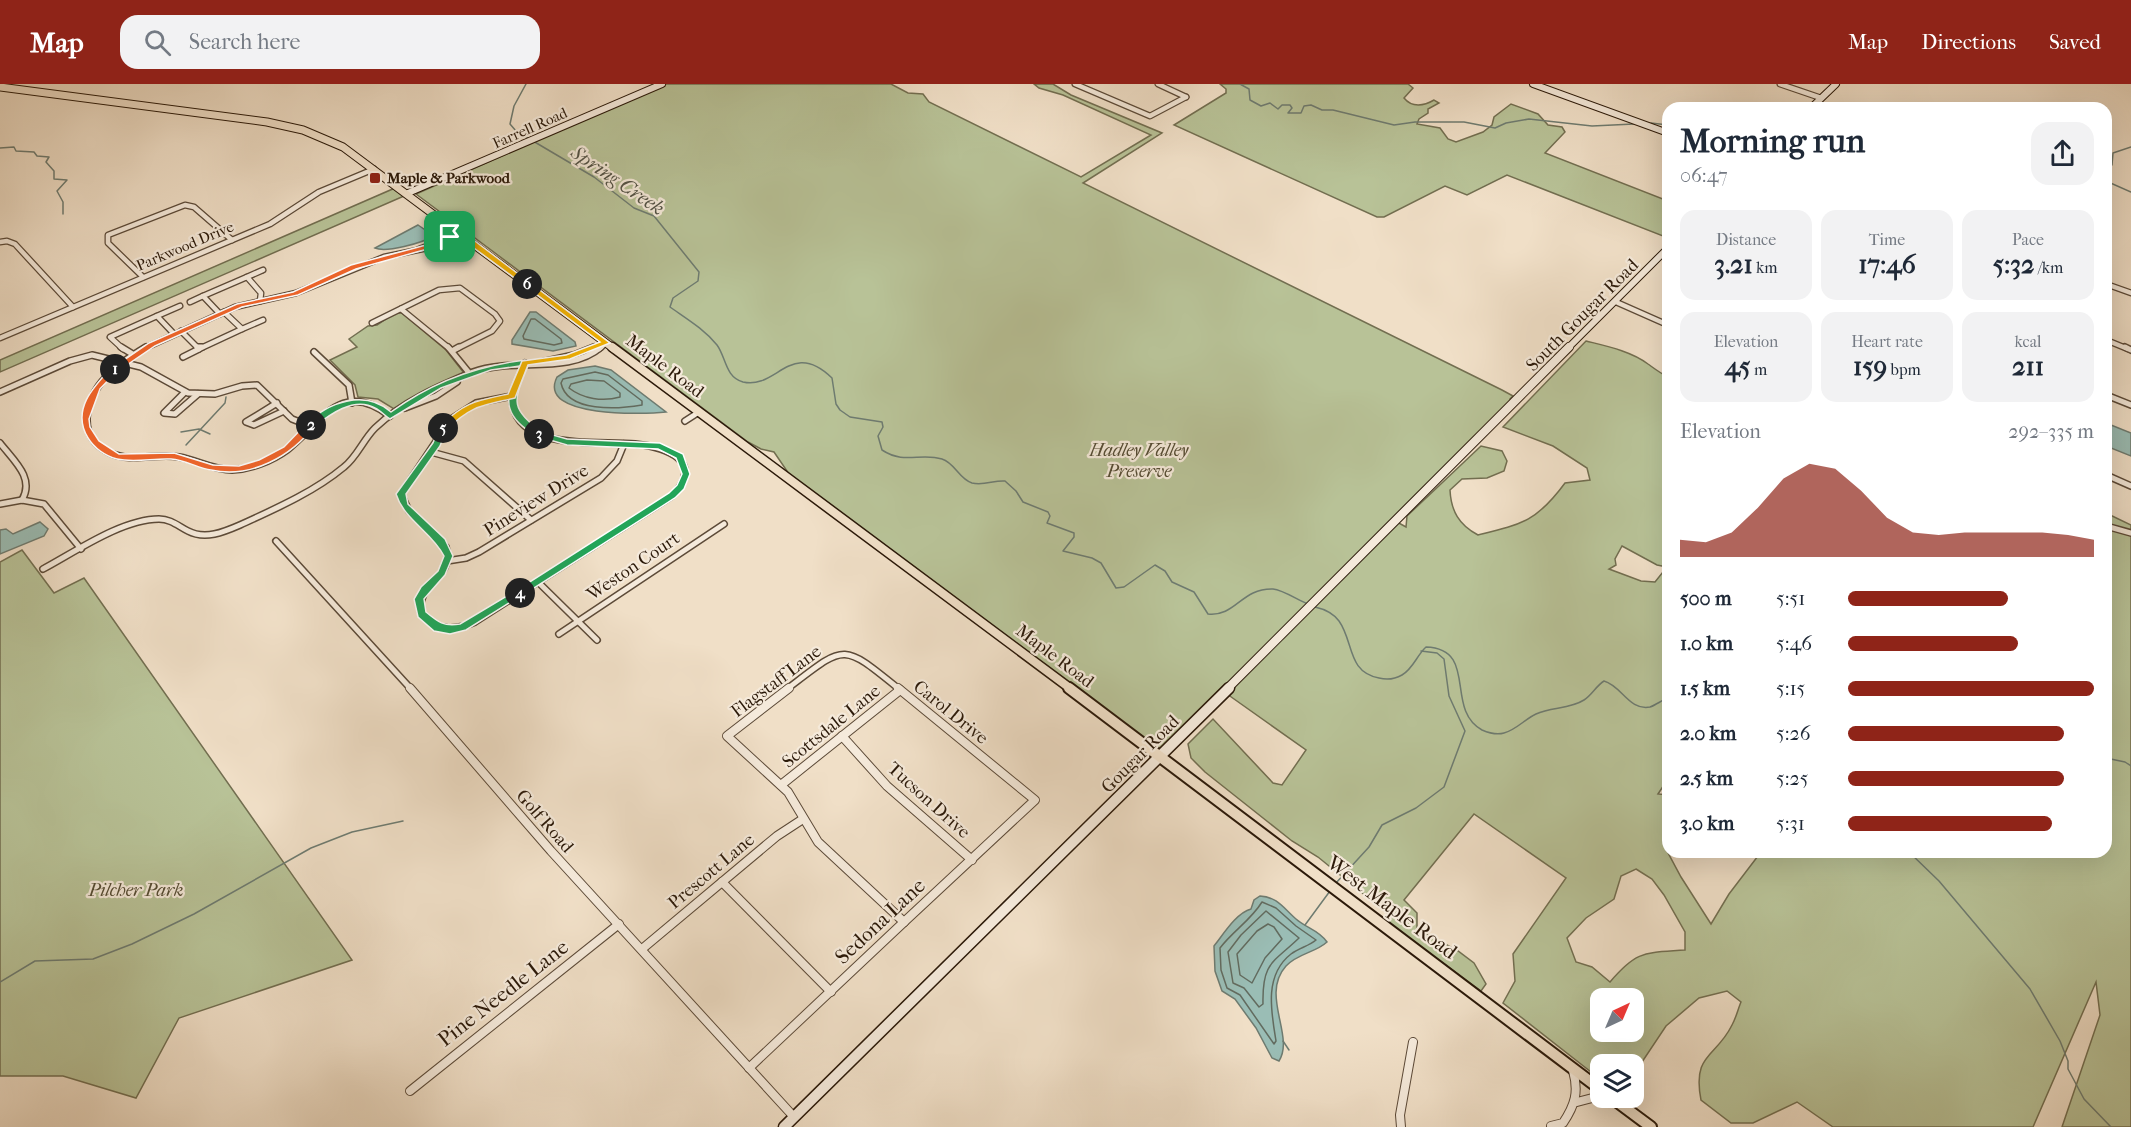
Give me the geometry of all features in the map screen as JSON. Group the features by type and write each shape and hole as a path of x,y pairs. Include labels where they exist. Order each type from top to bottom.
{"main road":[{"name":"Maple Road","path":"0,87 288,126 337,144 408,194 1161,756"},
{"name":"West Maple Road","path":"1161,756 1590,1081"},
{"path":"1625,1108 1651,1127"}],"street":[{"name":"Farrell Road","path":"408,194 662,84"},
{"path":"1075,84 1150,116 1186,97 1158,84"},
{"path":"1533,84 1662,132"},
{"path":"1779,84 1821,98"},
{"path":"1817,102 1836,84"},
{"name":"Parkwood Drive","path":"0,338 282,218 319,192 374,169"},
{"path":"143,277 106,239 114,231 178,206 190,206 232,240"},
{"path":"396,255 439,247 460,234"},
{"path":"390,416 379,406 370,402 352,403 330,410 281,453 239,469 213,468 174,456 131,458 110,454 90,435 85,419 97,388 124,361 174,334 222,313 295,293 354,267 428,246 460,234"},
{"path":"0,242 7,241 15,244 73,307"},
{"name":"South Gougar Road","path":"1517,402 1662,254"},
{"path":"190,302 263,270"},
{"path":"247,277 261,292 260,301"},
{"path":"2112,286 2131,293"},
{"path":"372,323 439,290 453,287 465,290 499,318 497,326 492,331 452,351"},
{"path":"203,296 242,329"},
{"path":"1616,302 1662,322"},
{"path":"134,354 118,346 110,337 180,306"},
{"path":"401,309 452,351 470,374"},
{"path":"157,316 174,334"},
{"path":"183,357 263,320"},
{"path":"181,331 199,349"},
{"path":"2112,342 2131,350"},
{"path":"43,569 141,521 157,519 178,522 192,533 206,535 228,530 342,469 358,453 372,431 390,416 436,396 470,374 498,365 555,364 573,361 590,354 606,343"},
{"path":"314,352 348,385 352,403"},
{"path":"0,392 81,357 98,355 124,361 155,373 185,392 215,394 242,386 257,385 298,423 310,426"},
{"path":"512,396 476,403 461,411 443,428 431,452 403,490 401,498 406,508 445,547 449,556 442,573 424,590 419,599 421,614 438,628 450,630 475,622 672,496 686,476 683,460 674,451 660,446 567,442 542,435 520,420 515,412 512,396 525,363"},
{"path":"185,392 164,413 175,414 198,394"},
{"path":"2112,397 2131,405"},
{"name":"Gougar Road","path":"784,1127 1517,402"},
{"path":"277,403 246,422 254,425 284,411"},
{"path":"686,421 699,412"},
{"path":"0,443 27,479 28,490 22,500"},
{"name":"Pineview Drive","path":"447,561 465,558 479,552 601,478 617,461 624,444"},
{"path":"431,452 451,455 464,461 531,520"},
{"path":"2112,478 2131,486"},
{"path":"0,504 22,500 39,502 48,507 81,549"},
{"name":"Weston Court","path":"559,634 724,524"},
{"path":"2112,528 2131,533"},
{"name":"Golf Road","path":"276,541 429,708 551,851 794,1117"},
{"path":"538,582 597,640"},
{"name":"Carol Drive","path":"844,653 861,658 1035,800"},
{"name":"Flagstaff Lane","path":"781,785 727,736 828,658 844,653"},
{"name":"Scottsdale Lane","path":"781,785 900,690"},
{"name":"Tucson Drive","path":"842,736 887,786 972,860"},
{"path":"781,785 794,800 818,842 905,923"},
{"name":"Sedona Lane","path":"749,1068 1035,800"},
{"name":"Prescott Lane","path":"642,949 777,836 803,819"},
{"path":"722,882 831,992"},
{"name":"Pine Needle Lane","path":"410,1091 619,924"},
{"path":"1401,1127 1400,1115 1413,1042"},
{"path":"1551,1126 1563,1123 1577,1102 1577,1084 1572,1067"},
{"path":"1577,1102 1590,1099"}],"green space":[{"name":"Hadley Valley Preserve","path":"664,84 891,84 908,93 923,94 929,102 1081,177 1151,135 1034,84 1053,84 1071,95 1162,133 1083,183 1502,390 1513,396 1510,399 1512,401 1164,747 1157,748 789,474 774,452 761,449 748,442 416,194"},
{"path":"1220,84 1408,84 1413,88 1404,98 1407,101 1414,105 1426,104 1434,100 1439,103 1428,109 1428,113 1419,119 1417,124 1440,128 1448,139 1456,142 1483,132 1492,125 1494,117 1511,104 1538,114 1548,125 1562,127 1565,132 1545,153 1662,199 1662,236 1507,175 1467,195 1445,186 1384,217 1377,217 1174,125 1226,93 1226,89"},
{"path":"395,188 404,196 0,372 0,360"},
{"path":"395,313 402,313 446,350 464,373 394,409 378,399 358,397 355,385 330,360 357,347 349,339 368,326 377,325"},
{"path":"1586,341 1634,356 1662,373 1662,566 1622,546 1615,559 1616,565 1609,569 1641,581 1655,582 1662,573 1662,788 1658,794 1662,794 1662,858 1671,858 1711,924 1729,894 1756,858 2112,858 2112,516 2131,525 2131,1127 2062,1127 2100,1015 2096,982 2033,1127 1833,1127 1797,1102 1753,1123 1731,1123 1701,1100 1699,1085 1703,1064 1726,1036 1741,1002 1727,991 1699,998 1666,1026 1644,1059 1644,1054 1590,1054 1590,1071 1503,1003 1515,981 1513,954 1566,878 1474,814 1404,900 1417,913 1417,929 1458,951 1474,963 1486,984 1481,991 1387,922 1388,914 1318,857 1292,841 1205,772 1191,758 1188,744 1213,719 1273,783 1282,785 1306,750 1227,694 1397,522 1406,527 1407,516 1481,446 1502,451 1507,461 1504,471 1487,478 1462,479 1450,490 1457,517 1478,535 1507,528 1528,519 1546,506 1565,483 1590,480 1587,468 1553,446 1503,427","holes":["1636,869 1652,879 1685,932 1685,950 1643,955 1627,964 1610,982 1592,967 1576,962 1567,938 1586,918 1614,899 1621,876"]},
{"name":"Pilcher Park","path":"22,550 54,593 84,578 352,960 179,1018 136,1098 63,1076 0,1076 0,562"}],"water":[{"path":"418,225 434,236 404,246 387,249 375,248"},
{"path":"530,312 536,312 575,342 576,346 553,351 512,344 512,340"},
{"path":"595,366 611,370 666,412 596,411 577,407 562,400 555,391 557,377 568,370"},
{"path":"2112,425 2131,433 2131,456 2112,448"},
{"path":"40,522 48,529 44,536 0,554 0,530 6,529 13,534"},
{"path":"1260,896 1276,901 1327,942 1291,962 1279,977 1276,990 1283,1051 1279,1061 1272,1058 1256,1028 1235,999 1222,991 1215,971 1214,946 1240,915 1251,909 1254,900"}],"waterway":[{"name":"Spring Creek","path":"526,84 514,106 510,124 529,139"},
{"path":"1240,84 1249,89 1250,100 1261,106 1270,103 1278,109 1282,105 1290,105 1292,108 1288,113 1301,113 1304,106 1311,105 1322,110 1333,110 1394,125 1415,122 1464,122 1495,128 1506,123 1529,119 1592,126 1634,124"},
{"path":"1651,123 1662,124"},
{"name":"Spring Creek","path":"533,141 594,177 634,208 654,216 699,272 698,281 673,298 670,307 712,339 720,350 729,371 737,379 743,382 755,382 795,364 806,363 818,367 832,378 836,404 840,410 850,417 882,422 883,427 878,436 882,450 898,457 942,459 972,483 1005,481 1016,491 1023,502 1048,512 1050,516 1047,523 1074,533 1074,537 1063,551 1092,558 1101,563 1116,588 1124,587 1155,565 1165,571 1172,582 1194,592 1208,614 1225,611 1253,593 1262,590 1277,590 1308,604"},
{"path":"0,148 14,147 16,151 34,152 37,156 49,157 46,162 54,171 54,179 67,180 57,191 63,202 63,214"},
{"path":"2112,165 2113,153 2131,147"},
{"path":"2112,184 2131,192"},
{"path":"200,430 225,403 226,397"},
{"path":"181,432 200,430"},
{"path":"186,445 200,430"},
{"path":"200,430 210,434"},
{"name":"Spring Creek","path":"1315,607 1328,612 1339,621 1356,663 1369,675 1385,679 1402,675 1422,651"},
{"name":"Spring Creek","path":"1422,651 1426,647 1442,650 1452,658 1457,669 1465,708 1471,720 1482,730 1490,733 1508,732 1536,714 1579,703 1604,681 1636,705 1650,707 1662,701"},
{"path":"1336,883 1369,847 1382,825 1416,808 1444,787 1465,731 1449,696 1444,659 1437,653 1422,651"},
{"name":"Spring Creek","path":"2112,759 2131,766"},
{"path":"0,982 35,961 93,959 132,944 194,914 311,848 352,832 403,821"},
{"path":"1915,858 1939,881 2030,989 2060,1041 2068,1061 2068,1069 2084,1099 2111,1127"},
{"path":"1305,925 1330,891"},
{"path":"1283,1041 1289,1050"}],"place":[{"name":"Maple & Parkwood","path":"375,178"}],"route":[{"path":"450,237 410,252 387,256 354,267 295,293 240,305 139,351 107,375 97,388 85,419 90,435 102,448 119,457 174,456 213,468 239,469 262,462 288,449 322,415 340,405 370,402 379,406 390,416 438,386 490,367 525,363 512,396 517,416 531,430 552,439 567,442 660,446 680,456 686,476 672,496 475,622 450,630 438,628 429,623 421,614 418,606 419,599 424,590 442,573 449,556 441,542 404,505 401,494 451,419 476,403 512,396 518,377 525,363 568,357 595,345 606,343 460,234 450,237"}]}
